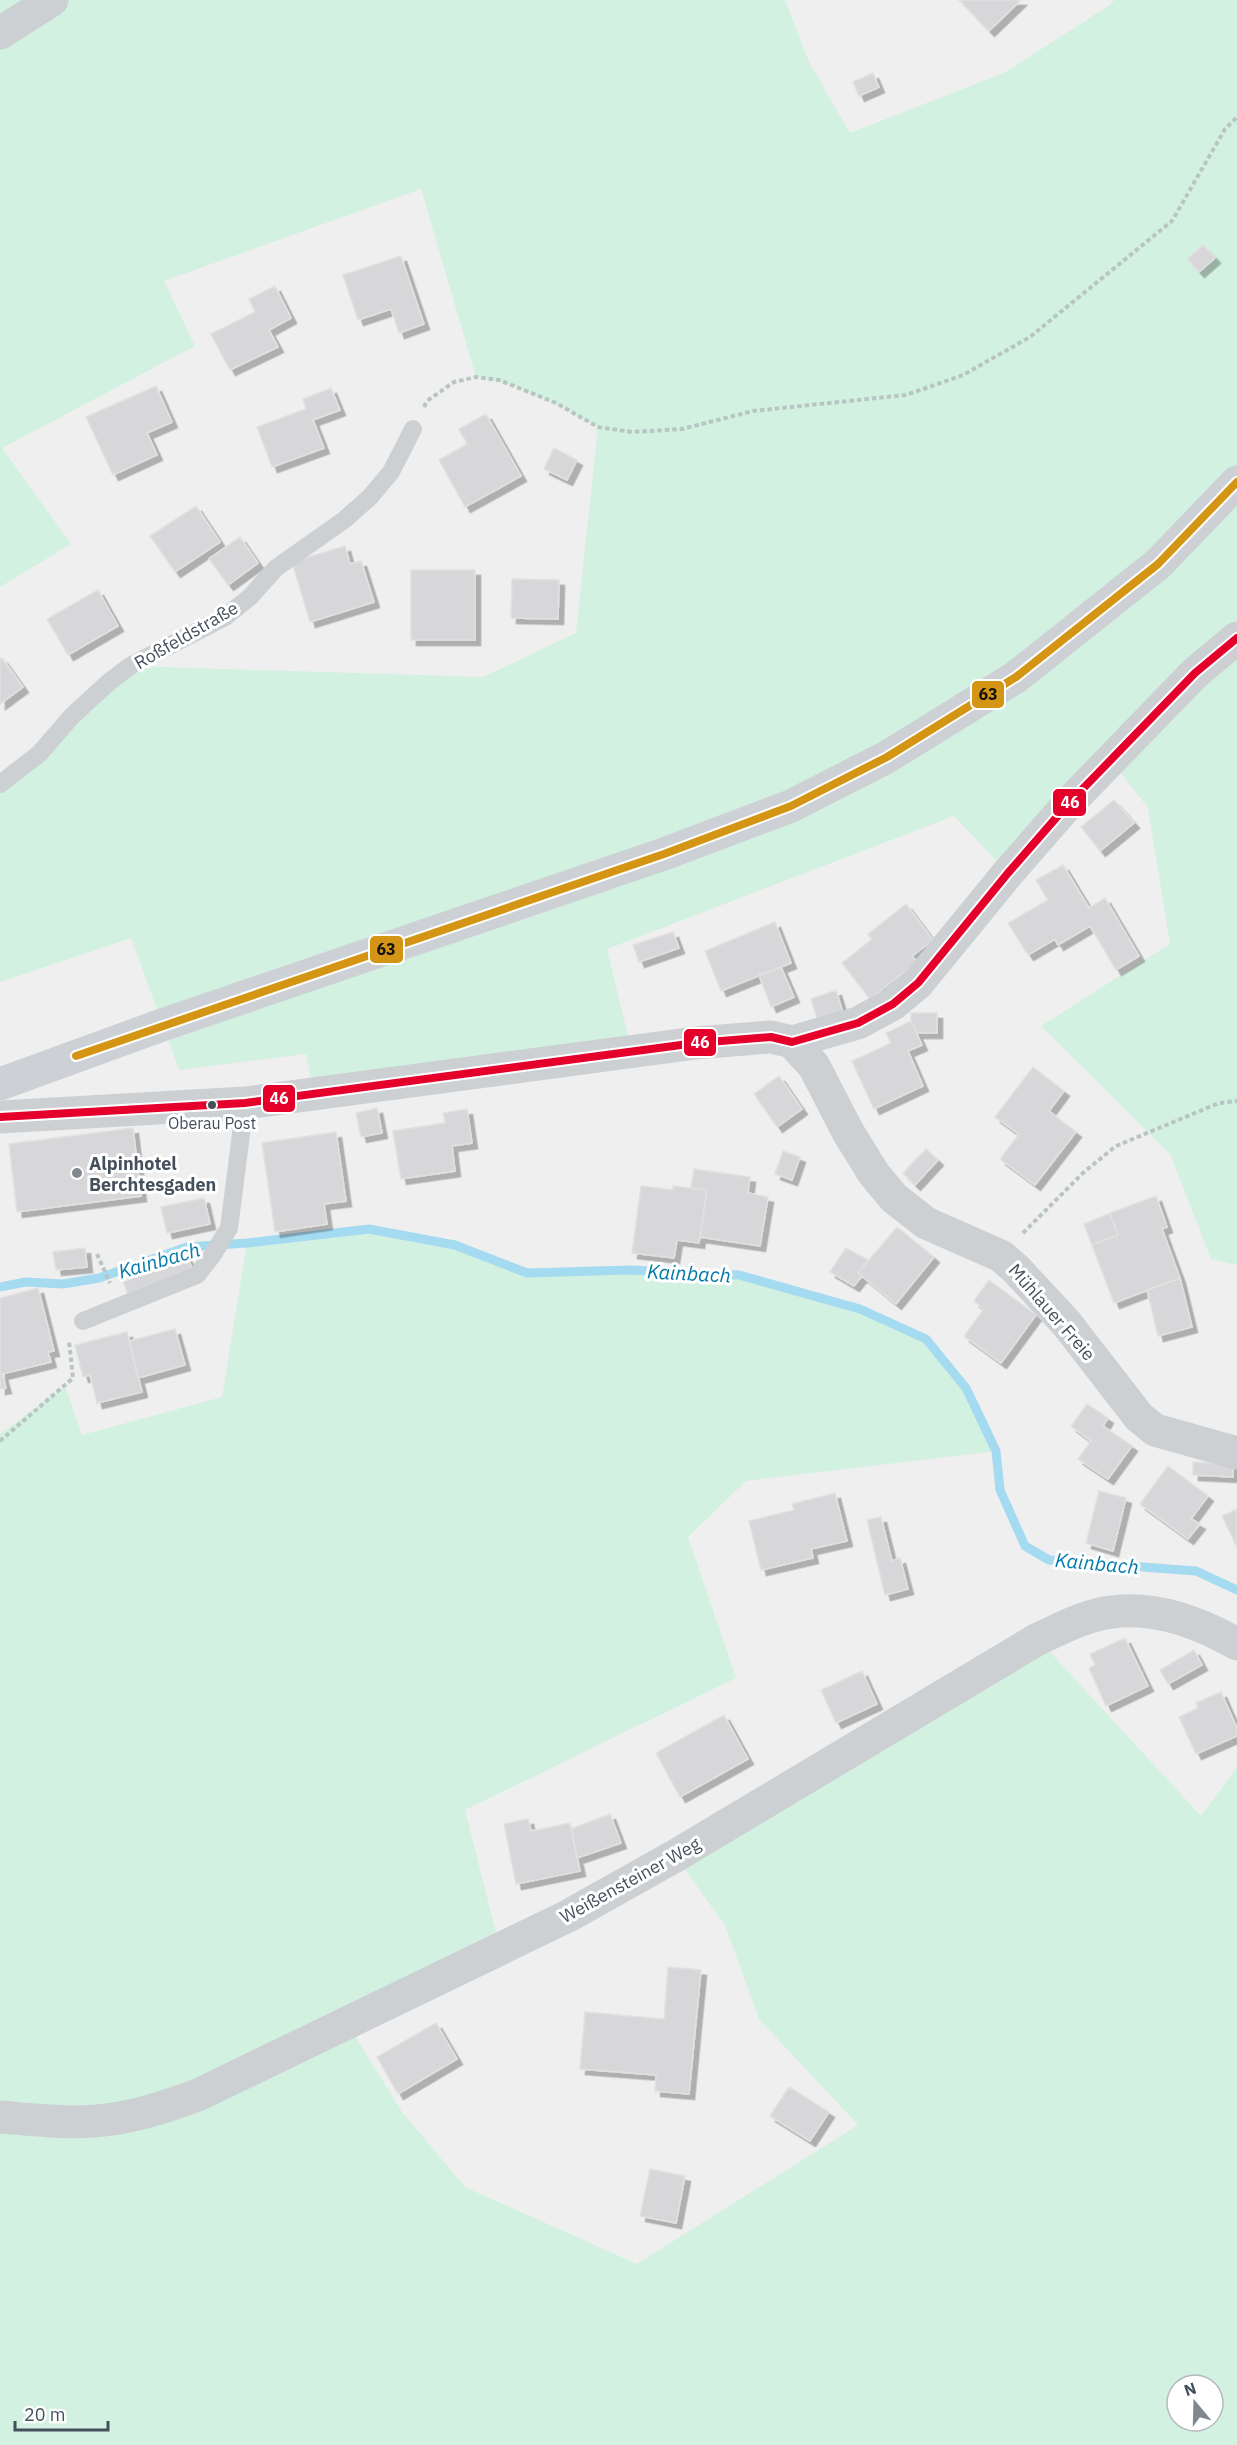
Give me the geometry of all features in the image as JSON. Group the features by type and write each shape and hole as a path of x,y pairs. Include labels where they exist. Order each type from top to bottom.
{"main road":[{"path":"0,1084 162,1025 664,854 790,806 887,757 1016,677 1158,564 1237,482"}],"street":[{"path":"0,33 52,0"},
{"path":"0,1117 245,1103 696,1044 771,1037 792,1042 858,1023 892,1004 918,983 1069,803 1195,673 1237,638"},
{"name":"Mühlauer Freie","path":"792,1042 814,1066 848,1132 874,1174 894,1198 926,1223 1001,1256 1016,1269 1067,1324 1138,1417 1155,1430 1237,1453"},
{"name":"Weißensteiner Weg","path":"0,2117 63,2122 111,2120 155,2110 198,2095 568,1916 675,1856 1038,1639 1075,1622 1112,1612 1145,1612 1180,1618 1214,1631 1237,1644"}],"lane":[{"name":"Roßfeldstraße","path":"0,784 39,754 72,716 109,682 130,666 225,616 250,597 276,568 344,520 370,497 391,472 412,429"},
{"path":"83,1321 197,1275 212,1256 229,1228 245,1103"}],"path":[{"path":"412,429 427,401 454,382 476,377 499,380 556,403 598,427 632,432 682,429 753,411 906,395 963,375 1030,337 1172,221 1225,129 1237,117"},
{"path":"1001,1256 1084,1172 1116,1146 1219,1103 1237,1101"},
{"path":"97,1254 110,1284"},
{"path":"0,1441 73,1378 69,1340 83,1321"}],"green space":[{"path":"0,0 785,0 809,62 850,133 1006,72 1114,0 1237,0 1237,1265 1211,1259 1170,1154 1041,1026 1170,944 1148,808 1111,760 1008,873 954,816 607,949 632,1052 314,1095 306,1054 179,1070 131,938 0,982 0,784 130,666 483,677 576,633 598,427 524,390 476,377 421,189 164,281 195,346 2,448 71,544 0,587"},
{"path":"369,1229 455,1245 527,1273 630,1270 739,1275 860,1309 926,1339 966,1388 996,1451 746,1481 688,1537 736,1678 465,1810 500,1948 347,2023 402,2112 465,2187 637,2264 858,2125 759,2019 725,1925 675,1856 1038,1639 1201,1816 1237,1767 1237,2445 0,2445 0,1434 65,1386 82,1435 222,1397 247,1243"}],"building":[{"path":"959,0 1021,0 989,31"},
{"path":"873,73 879,87 859,96 853,82"},
{"path":"1203,245 1215,258 1199,272 1187,259"},
{"path":"401,256 424,324 399,333 391,309 358,320 343,275"},
{"path":"275,286 291,318 269,330 278,347 230,370 211,334 255,312 249,299"},
{"path":"156,386 172,422 147,433 157,455 113,475 86,417"},
{"path":"331,388 340,410 313,420 324,448 272,467 257,427 306,409 303,399"},
{"path":"486,414 521,476 465,507 439,460 467,444 459,429"},
{"path":"554,448 577,460 567,480 544,469"},
{"path":"196,506 220,542 175,572 150,536"},
{"path":"240,537 258,563 228,585 209,559"},
{"path":"345,546 350,564 361,561 374,602 310,622 292,562"},
{"path":"411,570 475,570 475,640 411,640"},
{"path":"512,579 559,580 558,619 511,618"},
{"path":"98,590 118,626 68,655 47,619"},
{"path":"2,658 23,687 0,704 0,659"},
{"path":"1114,800 1134,823 1100,851 1081,827"},
{"path":"1063,865 1089,908 1105,898 1139,956 1116,970 1090,926 1058,945 1055,939 1028,955 1008,923 1048,900 1036,880"},
{"path":"906,904 933,940 912,956 917,962 870,999 842,963 872,939 868,934"},
{"path":"775,922 791,963 721,991 705,951"},
{"path":"673,932 679,948 639,962 633,945"},
{"path":"781,967 794,997 771,1007 759,975"},
{"path":"836,990 843,1013 818,1021 811,999"},
{"path":"911,1013 937,1013 937,1033 917,1033 911,1021"},
{"path":"911,1021 922,1045 908,1051 923,1086 874,1109 852,1061 891,1043 886,1033"},
{"path":"1033,1067 1064,1091 1049,1111 1076,1132 1035,1185 1000,1159 1019,1134 995,1117"},
{"path":"779,1076 802,1109 777,1127 754,1094"},
{"path":"377,1108 382,1133 361,1137 356,1113"},
{"path":"467,1109 472,1143 452,1146 455,1171 401,1179 393,1131 445,1123 443,1113"},
{"path":"133,1128 141,1196 17,1212 9,1144"},
{"path":"336,1132 346,1201 324,1204 327,1224 275,1232 262,1143"},
{"path":"926,1149 938,1160 915,1185 903,1173"},
{"path":"783,1151 800,1157 792,1180 775,1174"},
{"path":"694,1169 750,1177 748,1193 768,1197 760,1246 700,1237 707,1190 691,1188"},
{"path":"641,1186 673,1190 673,1186 707,1190 699,1243 677,1240 674,1258 632,1253"},
{"path":"1156,1196 1167,1227 1162,1229 1180,1278 1114,1303 1092,1245 1118,1235 1110,1213"},
{"path":"204,1198 210,1224 167,1233 161,1207"},
{"path":"1110,1213 1118,1235 1092,1245 1084,1224"},
{"path":"897,1227 934,1257 896,1304 858,1273"},
{"path":"85,1248 87,1267 56,1270 53,1252"},
{"path":"846,1248 868,1260 858,1273 862,1276 854,1286 830,1272"},
{"path":"186,1255 192,1268 128,1294 123,1282"},
{"path":"1180,1278 1192,1327 1158,1336 1147,1290"},
{"path":"989,1280 1036,1315 1001,1363 964,1336 984,1309 974,1301"},
{"path":"38,1288 54,1351 48,1352 51,1362 2,1374 6,1388 0,1389 0,1298"},
{"path":"175,1329 185,1365 138,1378 129,1341"},
{"path":"127,1332 142,1392 97,1403 90,1375 83,1377 75,1345"},
{"path":"1087,1404 1108,1418 1103,1426 1132,1446 1108,1479 1078,1459 1091,1441 1071,1426"},
{"path":"1193,1462 1233,1464 1233,1477 1193,1475"},
{"path":"1168,1466 1208,1496 1191,1519 1200,1524 1188,1539 1140,1504"},
{"path":"1099,1491 1126,1498 1113,1551 1086,1543"},
{"path":"835,1493 847,1541 811,1549 813,1558 761,1570 749,1521 794,1510 792,1504"},
{"path":"1237,1509 1237,1547 1222,1516"},
{"path":"881,1517 892,1561 900,1558 908,1589 885,1595 867,1520"},
{"path":"1125,1638 1148,1686 1106,1706 1089,1668 1095,1665 1090,1654"},
{"path":"1194,1650 1202,1665 1168,1684 1160,1670"},
{"path":"862,1671 877,1704 836,1723 821,1690"},
{"path":"1221,1692 1237,1728 1237,1736 1196,1754 1179,1717 1198,1708 1196,1703"},
{"path":"724,1715 748,1759 680,1797 656,1753"},
{"path":"610,1814 621,1843 577,1858 571,1829"},
{"path":"528,1819 531,1831 570,1823 580,1871 516,1884 504,1824"},
{"path":"668,1967 701,1970 689,2094 655,2091 656,2075 580,2069 585,2012 664,2019"},
{"path":"436,2023 457,2059 398,2094 377,2057"},
{"path":"789,2087 829,2112 810,2141 770,2116"},
{"path":"650,2169 685,2176 676,2223 640,2216"}],"waterway":[{"name":"Kainbach","path":"0,1287 25,1282 63,1284 99,1278 187,1247 247,1243 369,1229 455,1245 527,1273 630,1270 739,1275 860,1309 926,1339 966,1388 996,1451 1000,1490 1025,1546 1049,1560 1196,1571 1237,1590"}],"transit line":[{"name":"63","path":"76,1056 664,854 791,806 887,757 1016,677 1158,564 1237,482"},
{"name":"46","path":"0,1117 245,1103 696,1043 771,1037 792,1042 858,1023 893,1004 918,983 1069,803 1195,673 1237,638"}],"place":[{"name":"Oberau Post","path":"212,1105"},
{"name":"Alpinhotel Berchtesgaden","path":"77,1173"}]}
